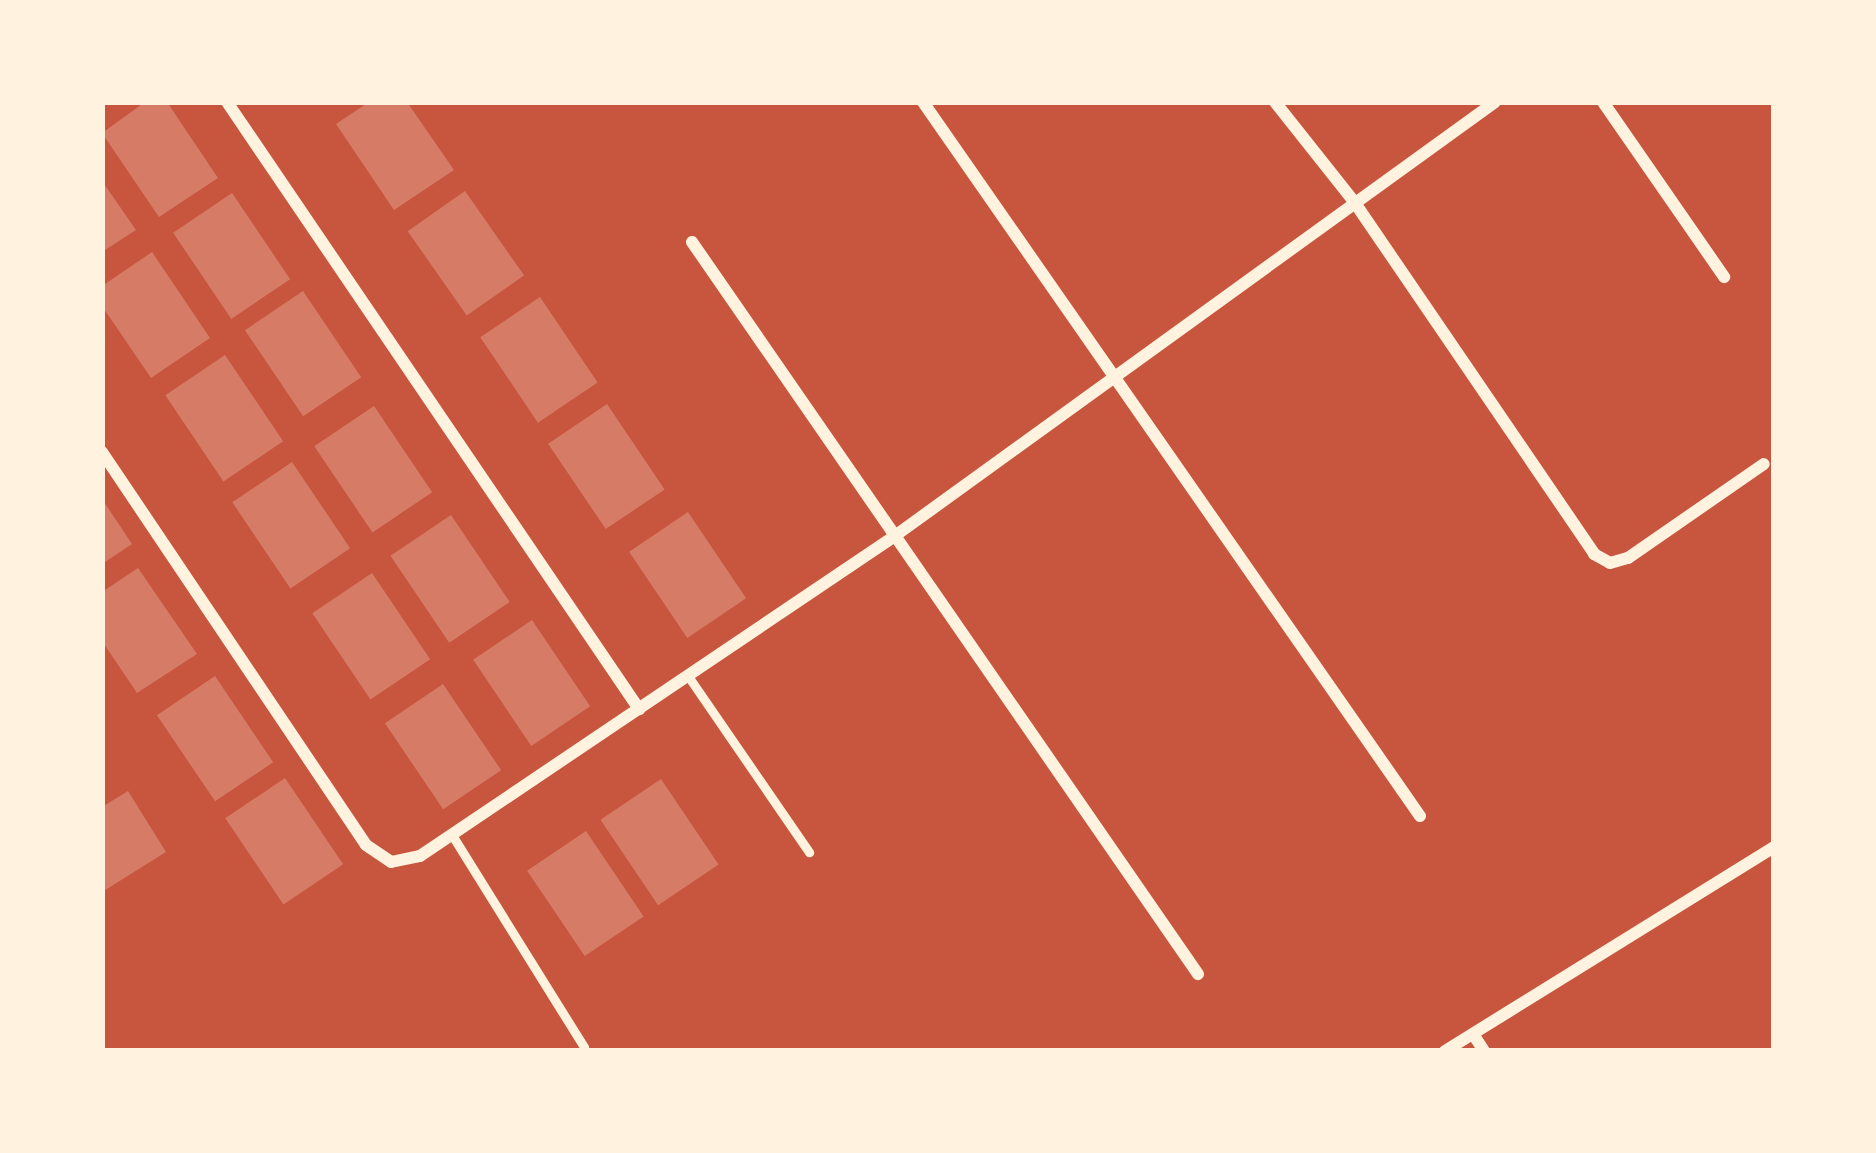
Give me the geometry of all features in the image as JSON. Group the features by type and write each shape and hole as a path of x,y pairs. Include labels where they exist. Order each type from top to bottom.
{"street":[{"path":"226,102 639,709"},
{"path":"923,102 1420,816"},
{"path":"1275,102 1355,203 1594,554 1610,563 1628,558 1764,464"},
{"path":"102,452 366,845 391,862 420,856 892,538 1495,102"},
{"path":"1603,102 1724,277"},
{"path":"692,242 892,538 1198,974"},
{"path":"1445,1051 1774,847"},
{"path":"1473,1034 1484,1051"}],"lane":[{"path":"688,676 809,851"},
{"path":"452,835 584,1048"}],"building":[{"path":"145,102 167,102 218,178 159,217 102,133"},
{"path":"369,102 407,102 454,170 394,210 336,124"},
{"path":"102,181 136,230 102,252"},
{"path":"465,191 524,275 467,316 408,231"},
{"path":"232,193 290,279 231,319 173,233"},
{"path":"152,252 210,338 151,378 102,306 102,286"},
{"path":"303,291 361,377 303,416 245,330"},
{"path":"540,297 598,382 538,423 480,337"},
{"path":"225,355 283,441 223,481 165,395"},
{"path":"607,404 665,489 606,529 548,444"},
{"path":"374,406 432,492 372,532 314,446"},
{"path":"292,462 350,548 290,588 232,502"},
{"path":"102,499 132,544 102,564"},
{"path":"688,512 746,598 687,638 629,552"},
{"path":"451,515 510,602 449,643 390,556"},
{"path":"138,568 197,654 137,693 102,641 102,592"},
{"path":"372,573 430,659 370,699 312,613"},
{"path":"532,620 590,706 531,746 473,660"},
{"path":"215,676 273,762 215,801 157,715"},
{"path":"443,684 501,770 443,809 385,723"},
{"path":"285,778 343,864 283,904 225,818"},
{"path":"661,779 719,864 658,905 600,820"},
{"path":"128,791 166,852 102,892 102,807"},
{"path":"586,831 644,916 585,956 527,871"}]}
